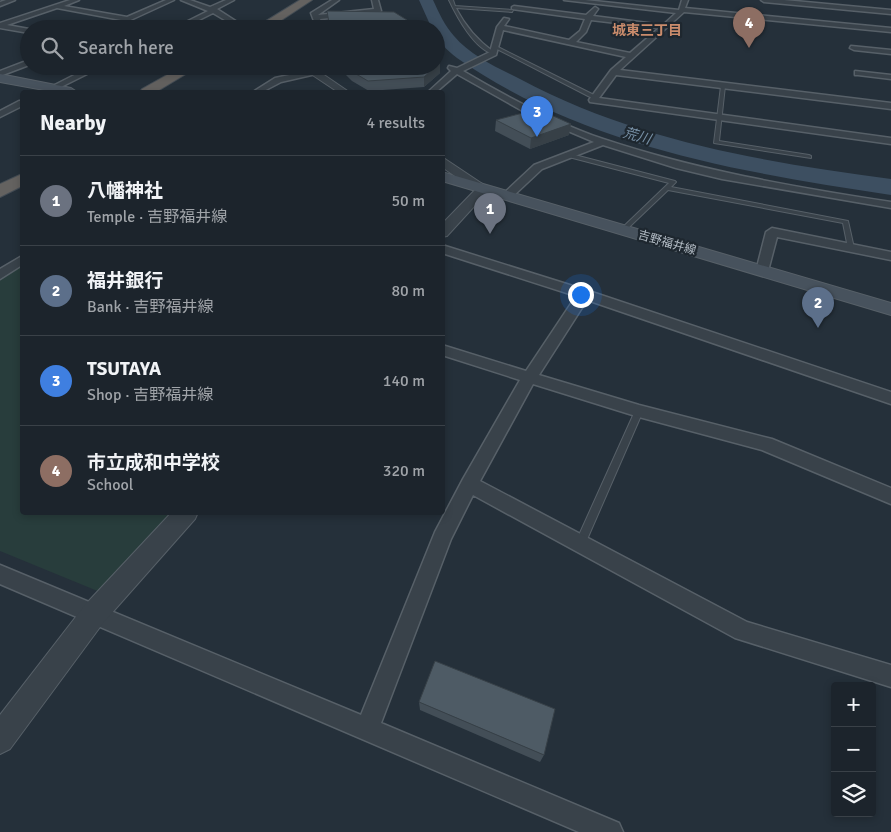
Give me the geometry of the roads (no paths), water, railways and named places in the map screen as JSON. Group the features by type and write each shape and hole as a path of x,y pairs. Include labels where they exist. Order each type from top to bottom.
{"highway":[{"path":"274,20 306,0"},
{"path":"288,20 320,0"},
{"path":"151,90 184,75"},
{"path":"172,90 190,75"},
{"path":"0,176 20,165"},
{"path":"0,192 20,180"}],"main road":[{"path":"0,76 46,90"},
{"name":"吉野福井線","path":"445,177 891,310"}],"street":[{"path":"0,4 12,0"},
{"path":"0,25 55,7 70,0"},
{"path":"124,20 171,0"},
{"path":"184,0 213,10 233,20"},
{"path":"194,20 231,0"},
{"path":"317,20 314,13 336,0"},
{"path":"316,17 378,11 375,0"},
{"path":"434,90 457,70 492,52 500,27 520,0"},
{"path":"567,0 599,5 772,18 891,30"},
{"path":"685,0 682,11 614,72 594,97 594,100 891,142"},
{"path":"764,0 891,12"},
{"path":"770,1 772,18"},
{"path":"570,43 583,32 589,16 599,5"},
{"path":"55,7 128,18"},
{"path":"513,10 589,16 664,27"},
{"path":"0,25 20,29"},
{"path":"500,27 632,56"},
{"path":"854,48 891,52"},
{"path":"0,76 20,66"},
{"path":"457,70 526,110 603,142 651,158 766,183 891,205"},
{"path":"614,72 891,106"},
{"path":"858,73 891,77"},
{"path":"51,90 81,75"},
{"path":"260,90 278,80 300,75"},
{"path":"318,75 341,90"},
{"path":"0,114 20,104"},
{"path":"507,196 538,167 567,154 603,142"},
{"path":"445,163 482,188 445,230"},
{"path":"762,271 772,232 891,256"},
{"path":"445,250 584,294 891,398"},
{"path":"0,276 20,261"},
{"path":"367,729 442,538 469,484 529,378 584,294"},
{"path":"445,351 639,411 766,444 891,496"},
{"path":"469,484 743,631 891,676"},
{"path":"0,739 94,614 184,515"},
{"path":"0,574 610,832"}],"lane":[{"path":"451,0 460,22 470,34 492,52 594,97"},
{"path":"454,7 513,10"},
{"path":"723,86 716,142 809,157"},
{"path":"567,154 673,182 622,230"},
{"path":"667,188 846,222 852,248"},
{"path":"580,544 639,411"}],"waterway":[{"name":"荒川","path":"426,0 435,20"},
{"name":"荒川","path":"445,36 452,45 463,54 503,78 548,102 594,122 691,152 741,163 891,187"}],"place":[{"name":"市立成和中学校","path":"749,48"},
{"name":"TSUTAYA","path":"537,137"},
{"name":"八幡神社","path":"490,234"},
{"name":"福井銀行","path":"818,328"}],"district":[{"name":"城東三丁目","path":"647,30"}]}
